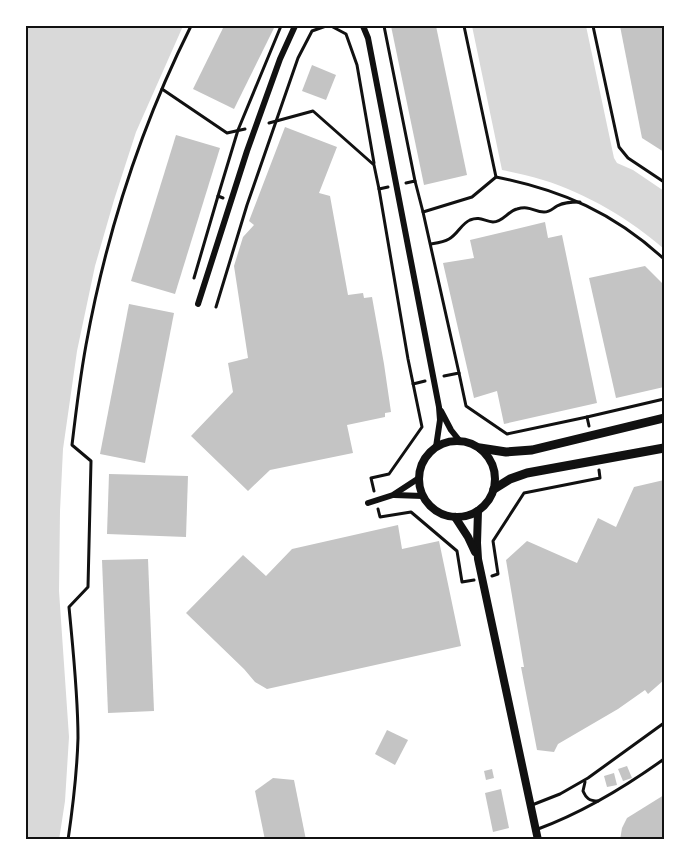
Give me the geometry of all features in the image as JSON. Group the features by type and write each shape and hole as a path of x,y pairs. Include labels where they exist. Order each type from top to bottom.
{"main road":[{"path":"480,448 506,452 532,450 664,418"},
{"path":"494,489 510,479 527,473 664,448"}],"street":[{"path":"198,304 256,127 280,59 295,26"},
{"path":"363,26 368,38 439,407 440,420 436,447"},
{"path":"439,407 459,440"},
{"path":"459,440 472,443 487,454 495,470 496,480 485,505 470,515 455,517 443,515 428,504 423,496 419,478 420,469 429,453 445,442 459,440"},
{"path":"368,502 393,495 419,478"},
{"path":"393,495 423,496"},
{"path":"478,511 478,559 538,840"},
{"path":"455,517 478,559"}],"lane":[{"path":"531,805 560,794 588,778 664,723"},
{"path":"536,830 599,801 637,779 664,759"},
{"path":"588,778 583,791 592,801 599,801"}],"path":[{"path":"68,840 78,737 69,607 88,587 91,460 72,445 77,402 86,345 106,253 133,164 162,89 190,26"},
{"path":"216,307 247,206 298,58 312,31 328,26 346,34 357,65 413,384 459,373"},
{"path":"384,26 466,406 507,434 587,417"},
{"path":"464,26 496,177"},
{"path":"592,26 619,147 628,158 664,182"},
{"path":"162,89 227,133 313,111 374,165"},
{"path":"423,212 472,197 496,177"},
{"path":"496,177 544,188 582,202 631,231 664,259"},
{"path":"379,189 416,181"},
{"path":"193,281 218,196"},
{"path":"431,244 450,239 464,223 473,219 494,222 504,219 511,210 520,207 542,212 569,202 582,202"}],"shaded area":[{"path":"26,26 183,26 136,132 95,266 77,351 63,449 60,511 59,591 69,737 65,801 59,840 26,839"},
{"path":"472,26 586,26 614,158 617,163 633,170 664,191 664,249 623,218 575,192 543,180 502,170"}],"building":[{"path":"224,26 275,26 234,109 193,89"},
{"path":"391,26 436,26 467,175 424,185"},
{"path":"620,26 664,26 664,152 642,138"},
{"path":"312,65 336,75 326,100 302,91"},
{"path":"285,127 337,147 319,193 330,196 348,295 363,293 364,298 372,297 391,412 385,413 385,417 347,425 353,453 270,470 248,491 191,436 233,392 228,363 248,358 234,266 243,237 254,225 249,221"},
{"path":"176,135 220,148 175,294 131,281"},
{"path":"545,222 548,238 562,235 597,403 504,424 497,391 474,398 443,263 474,258 470,240"},
{"path":"645,266 664,285 664,387 616,398 589,278"},
{"path":"129,304 174,313 145,463 100,454"},
{"path":"109,474 188,476 186,537 107,534"},
{"path":"664,480 664,680 648,694 645,690 618,709 558,744 554,752 537,750 521,667 524,667 506,560 527,541 577,563 598,518 616,527 634,487"},
{"path":"398,525 402,549 439,541 461,646 267,689 255,682 186,613 243,555 266,576 292,549"},
{"path":"148,559 154,711 108,713 102,560"},
{"path":"387,730 408,740 395,765 375,754"},
{"path":"627,766 632,778 623,781 618,769"},
{"path":"492,769 494,778 486,780 484,771"},
{"path":"614,773 617,785 607,787 604,776"},
{"path":"273,778 294,780 306,840 265,840 255,791"},
{"path":"501,789 509,828 493,832 485,793"},
{"path":"664,795 664,840 620,840 627,818"}]}
